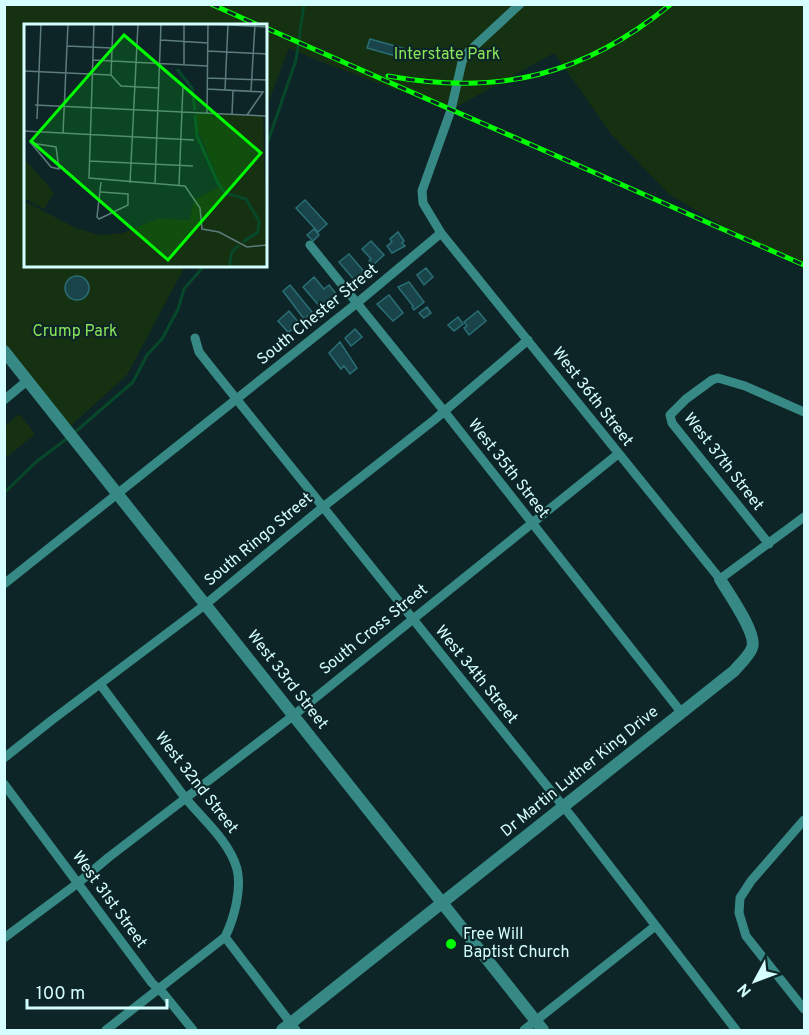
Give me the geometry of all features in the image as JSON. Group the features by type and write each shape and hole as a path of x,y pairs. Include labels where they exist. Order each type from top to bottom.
{"street":[{"path":"441,233 423,203 422,191 451,110 462,62 471,48 520,4"},
{"name":"South Chester Street","path":"4,584 357,303 441,233"},
{"name":"West 36th Street","path":"441,233 720,579"},
{"name":"West 35th Street","path":"310,245 681,712"},
{"name":"West 34th Street","path":"195,338 199,352 562,807 736,1030"},
{"name":"South Ringo Street","path":"4,758 206,604 528,340"},
{"name":"West 33rd Street","path":"4,351 539,1026"},
{"name":"West 37th Street","path":"769,544 672,423 671,413 686,399 718,378 745,386 804,412"},
{"path":"4,400 28,380"},
{"name":"South Cross Street","path":"4,938 294,715 618,454"},
{"path":"720,579 804,517"},
{"name":"Dr Martin Luther King Drive","path":"289,1028 443,902 734,671 752,648 751,634 720,579"},
{"name":"West 32nd Street","path":"100,684 185,798 226,846 237,869 238,882 236,904 225,937"},
{"name":"West 31st Street","path":"4,784 158,989 193,1030"},
{"path":"804,820 751,881 740,898 739,913 746,936 804,1009"},
{"path":"524,1030 539,1026 654,927"},
{"path":"106,1030 225,937 289,1028"}],"green space":[{"path":"5,5 804,5 804,265 745,239 670,195 612,135 554,53 451,110 289,48 267,105 267,24 24,24 24,267 184,267 127,375 67,429 5,350"},
{"path":"19,414 35,434 7,457 5,454 5,426"}],"building":[{"path":"370,39 406,49 403,58 367,48"},
{"path":"305,200 327,224 318,232 296,208"},
{"path":"314,229 319,235 313,241 307,235"},
{"path":"398,232 405,246 392,253 387,246 392,242 390,239"},
{"path":"371,241 384,255 373,265 362,249"},
{"path":"349,254 367,275 357,283 339,262"},
{"path":"426,268 433,277 424,285 417,275"},
{"path":"77,276 86,279 89,288 86,297 77,300 68,297 65,288 68,279"},
{"path":"314,277 324,289 329,285 337,295 321,308 303,287"},
{"path":"409,282 424,302 414,310 398,287"},
{"path":"290,285 312,312 304,319 283,291"},
{"path":"389,295 403,313 393,321 377,304"},
{"path":"427,307 431,313 424,318 419,313"},
{"path":"289,311 299,323 297,327 288,332 278,321"},
{"path":"478,311 486,321 469,335 464,328 467,326 464,322"},
{"path":"458,317 463,324 454,331 448,325"},
{"path":"355,329 362,337 351,346 345,338"},
{"path":"340,342 357,368 350,374 344,366 341,369 329,353"}],"waterway":[{"path":"267,144 296,60 304,4"},
{"path":"74,433 133,382 147,355 162,339 178,309 184,289 203,267"},
{"path":"4,493 36,462 69,437"}],"railway":[{"path":"211,4 256,24"},
{"path":"388,76 428,82 467,83 503,81 538,74 572,64 605,48 638,29 671,4"},
{"path":"267,28 804,265"}],"place":[{"name":"Free Will Baptist Church","path":"451,944"}],"park label":[{"name":"Interstate Park","path":"447,55"},
{"name":"Crump Park","path":"75,332"}]}
